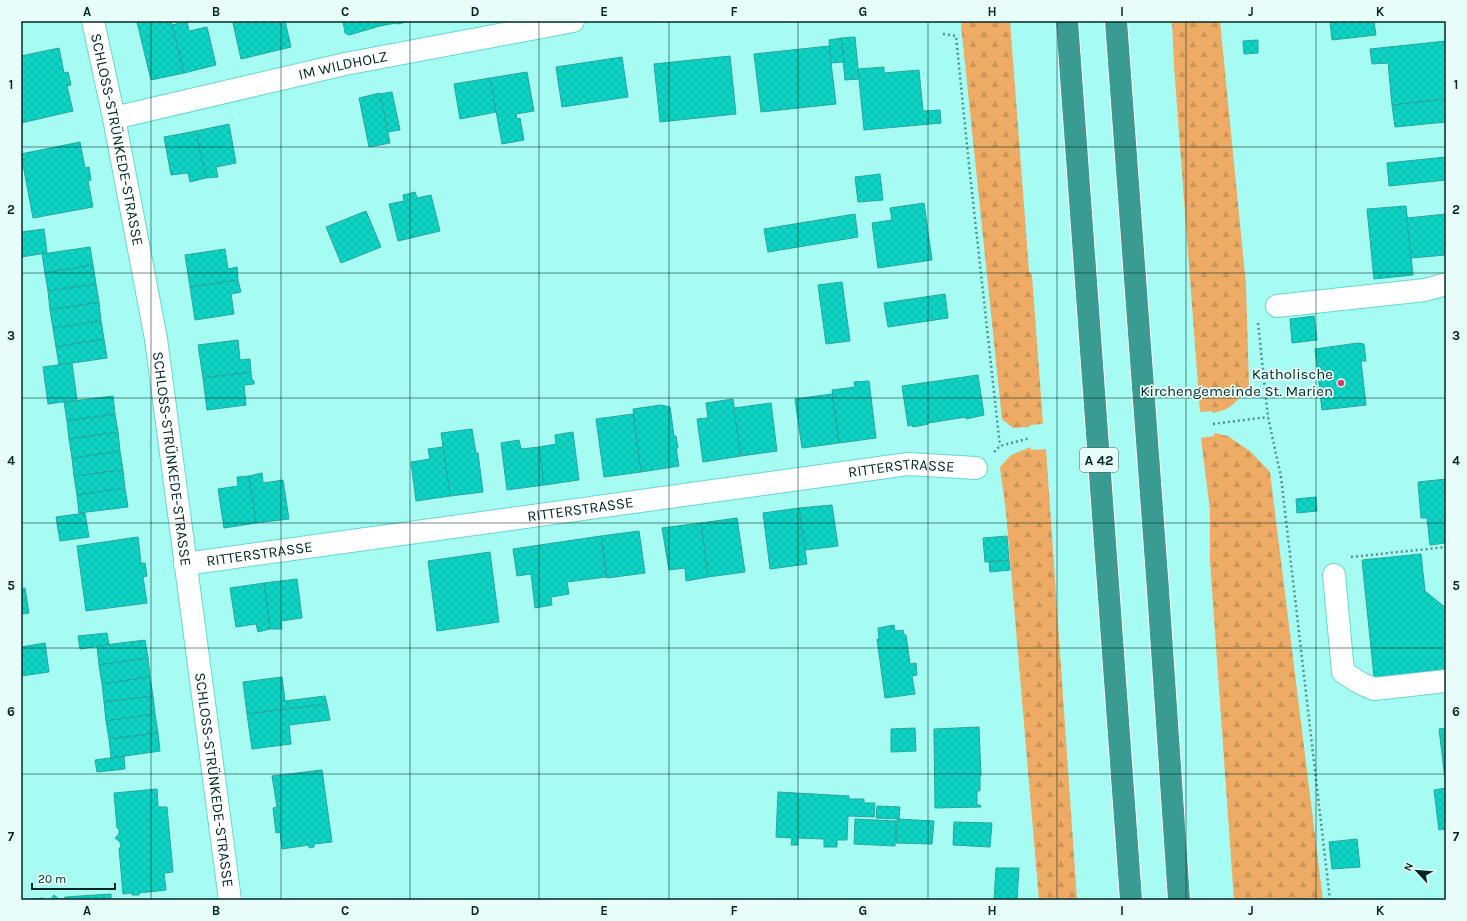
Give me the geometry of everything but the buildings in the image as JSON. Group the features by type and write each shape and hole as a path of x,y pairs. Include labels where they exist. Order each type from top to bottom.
{"highway":[{"name":"A 42","path":"1067,21 1131,900"},
{"path":"1116,21 1158,582 1179,900"},
{"path":"1119,62 1125,21"}],"street":[{"name":"SCHLOSS-STRÜNKEDE-STRASSE","path":"94,21 156,339 230,900"},
{"name":"IM WILDHOLZ","path":"114,118 345,64 573,21"},
{"path":"1277,306 1424,290 1446,284"},
{"name":"RITTERSTRASSE","path":"185,564 908,464 976,468"},
{"path":"1334,575 1343,672 1360,683 1374,689 1446,681"}],"path":[{"path":"943,34 956,36 1000,446"},
{"path":"1277,306 1257,309 1268,417 1281,477 1330,900"},
{"path":"1213,424 1268,417"},
{"path":"976,468 1000,446 1030,438"},
{"path":"1334,575 1350,557 1446,547"}],"green space":[{"path":"962,21 1010,21 1029,271 1032,275 1043,424 1030,425 1030,427 1013,428 1002,419 961,25"},
{"path":"1172,21 1220,21 1246,285 1249,387 1237,401 1225,410 1213,413 1212,411 1200,412 1174,66"},
{"path":"1214,433 1228,436 1251,452 1270,472 1323,900 1234,900 1210,561 1210,510 1201,438 1214,436"},
{"path":"1031,447 1031,450 1046,449 1077,900 1039,900 1006,512 1000,467 1011,455"}],"place":[{"name":"Katholische Kirchengemeinde St. Marien","path":"1341,383"}]}
